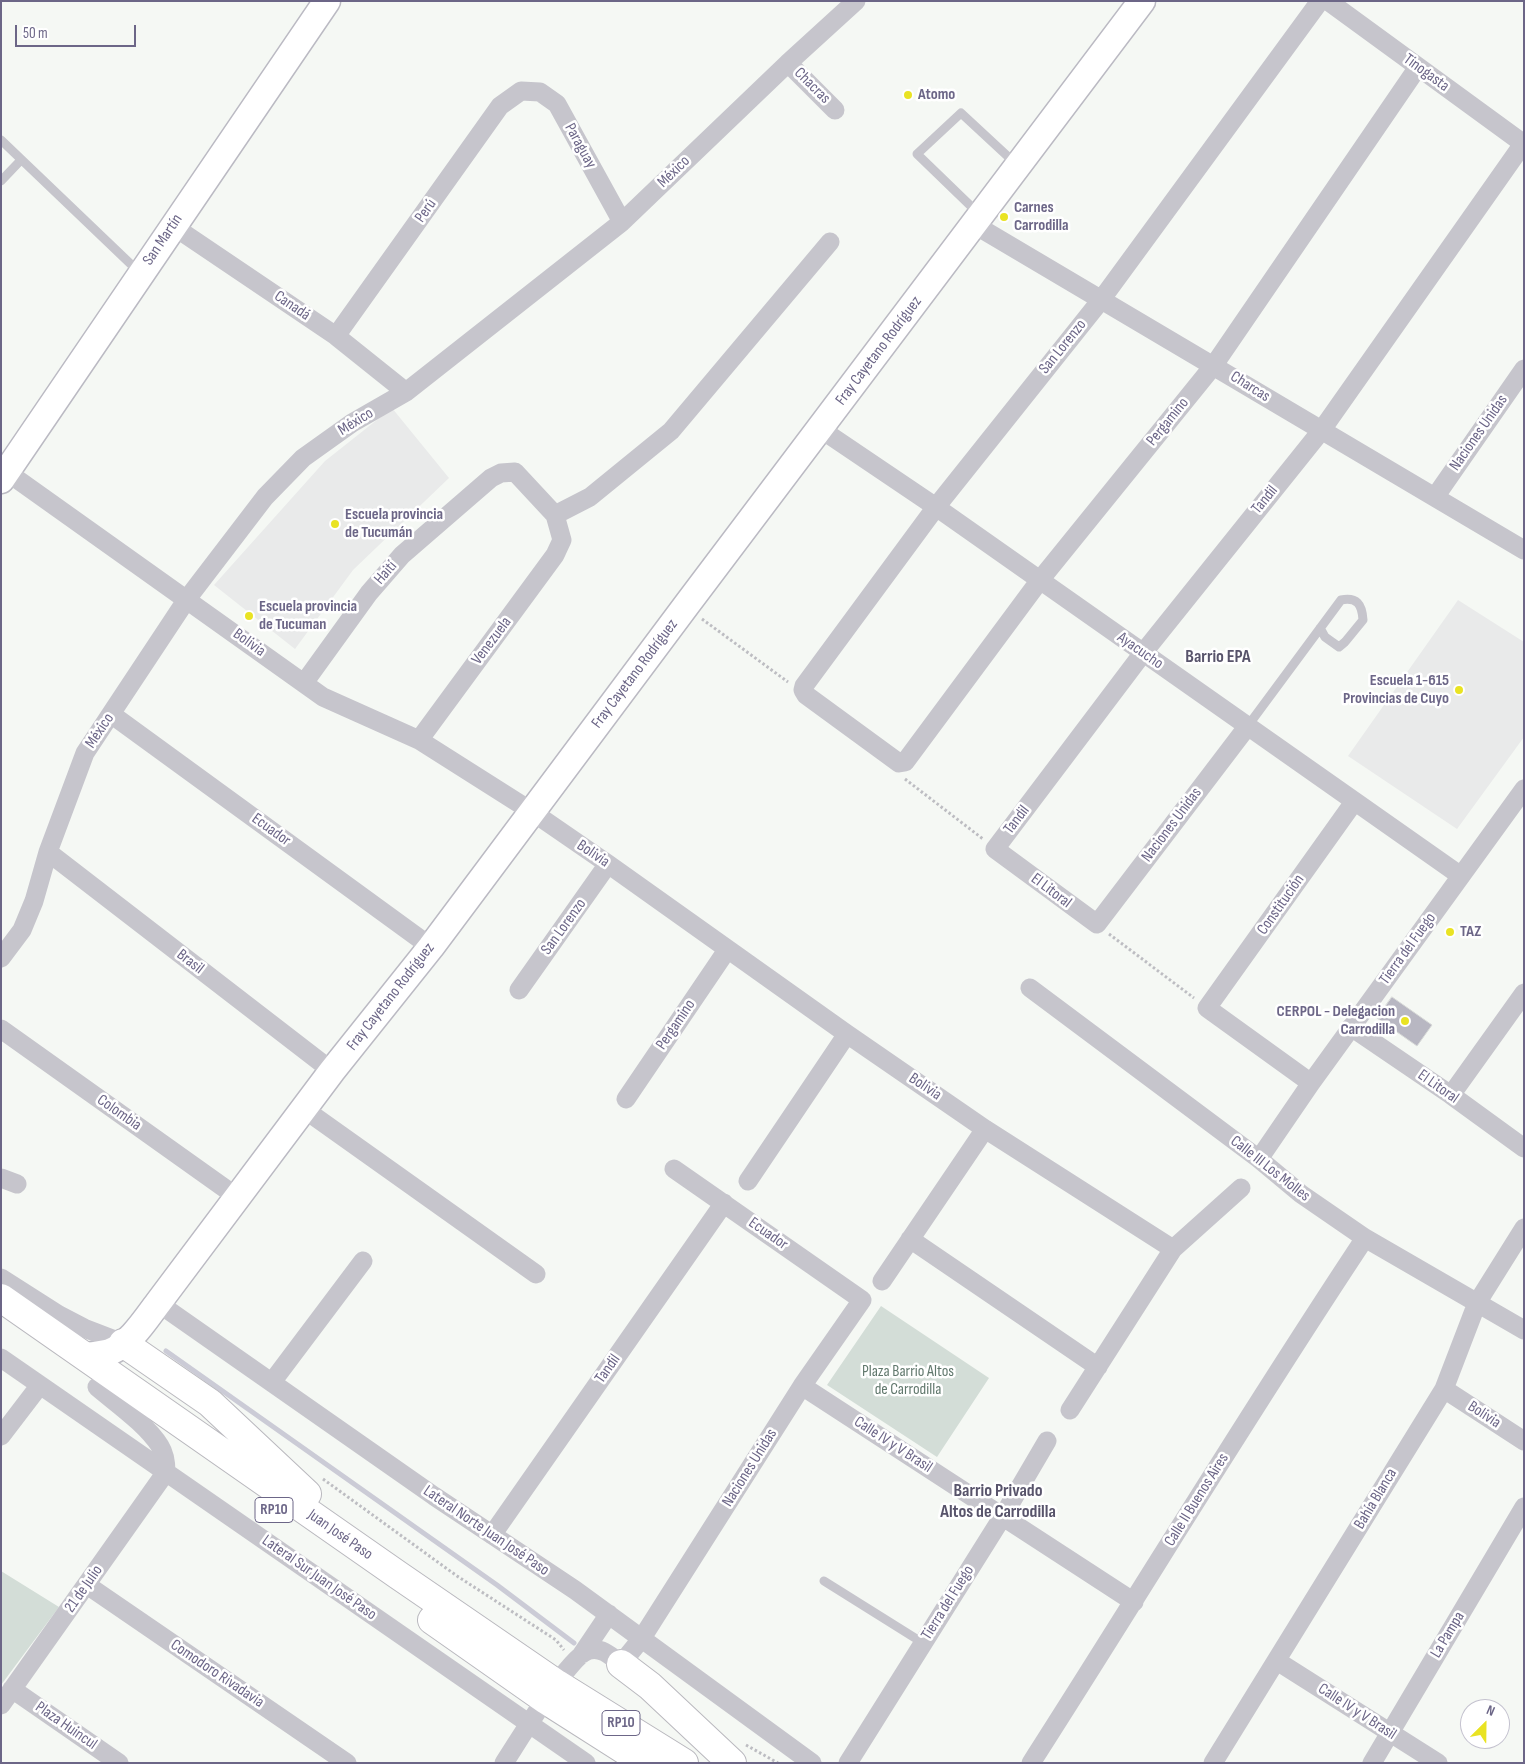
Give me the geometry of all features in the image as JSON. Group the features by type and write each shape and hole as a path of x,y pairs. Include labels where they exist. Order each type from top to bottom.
{"highway":[{"name":"Juan José Paso","path":"1,1298 398,1575 564,1676 645,1763"},
{"name":"Juan José Paso","path":"1,1320 97,1387 564,1676 684,1763"},
{"path":"124,1343 210,1403 309,1496 398,1575"},
{"path":"621,1664 650,1686 732,1763"}],"street":[{"name":"San Martín","path":"4,476 327,1"},
{"name":"México","path":"1,958 22,930 34,901 48,852 85,753 187,599 265,497 303,458 352,423 406,392 622,222 788,63 856,1"},
{"name":"Fray Cayetano Rodríguez","path":"124,1343 158,1303 332,1071 431,947 1142,1"},
{"name":"San Lorenzo","path":"804,692 804,686 936,506 1101,300 1320,1"},
{"name":"Tinogasta","path":"1328,1 1524,144"},
{"name":"Chacras","path":"788,63 835,110"},
{"name":"Pergamino","path":"902,764 1040,580 1214,365 1418,67"},
{"name":"Paraguay","path":"521,91 540,92 557,104 622,222"},
{"name":"Perú","path":"336,336 500,106 521,91"},
{"name":"Tandil","path":"995,849 1143,653 1320,431 1524,144"},
{"name":"Charcas","path":"978,220 1101,300 1214,365 1320,431 1524,550"},
{"name":"Canadá","path":"173,226 336,336 406,392"},
{"path":"555,516 590,497 671,431 830,242"},
{"name":"Naciones Unidas","path":"1435,497 1524,369"},
{"name":"Ayacucho","path":"820,428 936,506 1461,876"},
{"name":"Haití","path":"304,683 369,593 402,555 491,478 501,473 515,472 555,516"},
{"name":"Bolivia","path":"4,476 187,599 323,697 419,740 531,812 608,864 847,1034 985,1128 1174,1249"},
{"name":"Venezuela","path":"419,740 556,555 562,540 555,516"},
{"path":"804,692 902,764"},
{"name":"Ecuador","path":"111,714 431,947"},
{"name":"Naciones Unidas","path":"1097,924 1247,726"},
{"name":"Tierra del Fuego","path":"1259,1159 1311,1083 1524,789"},
{"name":"Constitución","path":"1207,1008 1354,802"},
{"name":"El Litoral","path":"995,849 1097,924"},
{"name":"Brasil","path":"48,852 332,1071"},
{"name":"San Lorenzo","path":"519,990 608,864"},
{"name":"Pergamino","path":"626,1100 727,950"},
{"name":"Calle III Los Molles","path":"1030,988 1259,1159 1301,1194 1365,1238 1524,1330"},
{"path":"1451,1095 1524,993"},
{"path":"1207,1008 1311,1083"},
{"name":"El Litoral","path":"1352,1027 1524,1148"},
{"name":"Colombia","path":"1,1029 237,1197"},
{"path":"748,1181 847,1034"},
{"path":"304,1109 536,1274"},
{"path":"882,1281 985,1128"},
{"name":"Ecuador","path":"674,1169 862,1300"},
{"path":"1070,1410 1174,1249 1240,1188"},
{"name":"Tandil","path":"492,1536 724,1203"},
{"name":"Bahía Blanca","path":"1213,1763 1444,1389 1477,1303 1524,1228"},
{"name":"Calle II Buenos Aires","path":"1031,1763 1134,1602 1293,1346 1365,1238"},
{"path":"910,1239 1098,1367"},
{"path":"272,1382 362,1261"},
{"path":"1,1278 59,1315 84,1328 124,1343"},
{"name":"Naciones Unidas","path":"621,1664 642,1638 802,1386 862,1300"},
{"name":"Lateral Norte Juan José Paso","path":"158,1303 492,1536 575,1590 812,1763"},
{"path":"86,1356 110,1352 124,1343"},
{"name":"Lateral Sur Juan José Paso","path":"1,1358 586,1763"},
{"path":"1,1436 40,1385"},
{"name":"Calle IV y V Brasil","path":"802,1386 1134,1602"},
{"path":"97,1387 146,1430 160,1447 166,1461 166,1472"},
{"name":"Bolivia","path":"1444,1389 1524,1441"},
{"name":"Tierra del Fuego","path":"848,1763 1047,1441"},
{"name":"21 de Julio","path":"1,1705 166,1472"},
{"name":"La Pampa","path":"1372,1763 1524,1508"},
{"name":"Comodoro Rivadavia","path":"87,1585 347,1763"},
{"path":"504,1763 609,1614"},
{"path":"564,1676 590,1650 607,1653 621,1664"},
{"name":"Calle IV y V Brasil","path":"1277,1661 1438,1763"},
{"name":"Plaza Huincul","path":"12,1689 119,1763"}],"lane":[{"path":"978,220 917,154 961,113 1018,166"},
{"path":"1,140 141,273"},
{"path":"1,181 21,160"},
{"path":"1247,726 1340,600 1349,598 1357,602 1362,611 1363,620 1345,642 1339,646 1325,637 1320,628"},
{"path":"824,1581 923,1643"}],"path":[{"path":"685,607 804,692"},
{"path":"902,764 905,779 995,849"},
{"path":"1097,924 1207,1008"},
{"path":"322,1478 456,1576 556,1640 563,1647 564,1676"}],"shaded area":[{"name":"Escuela provincia de Tucumán","path":"392,408 449,478 353,570 295,649 214,585 325,461"},
{"name":"Escuela 1-615 Provincias de Cuyo","path":"1458,600 1524,642 1524,737 1457,829 1348,756"}],"green space":[{"name":"Plaza Barrio Altos de Carrodilla","path":"881,1306 989,1378 937,1457 827,1385"},
{"path":"1,1571 59,1607 1,1685"}],"building":[{"name":"CERPOL - Delegacion Carrodilla","path":"1392,997 1432,1025 1417,1046 1377,1018"}],"waterway":[{"path":"166,1351 497,1585 574,1643"}],"place":[{"name":"Atomo","path":"908,95"},
{"name":"Carnes Carrodilla","path":"1004,217"},
{"name":"Escuela provincia de Tucumán","path":"335,524"},
{"name":"Escuela provincia de Tucuman","path":"249,616"},
{"name":"Escuela 1-615 Provincias de Cuyo","path":"1459,690"},
{"name":"TAZ","path":"1450,932"},
{"name":"CERPOL - Delegacion Carrodilla","path":"1405,1021"}],"district":[{"name":"Barrio EPA","path":"1218,657"},
{"name":"Barrio Privado Altos de Carrodilla","path":"998,1501"}]}
